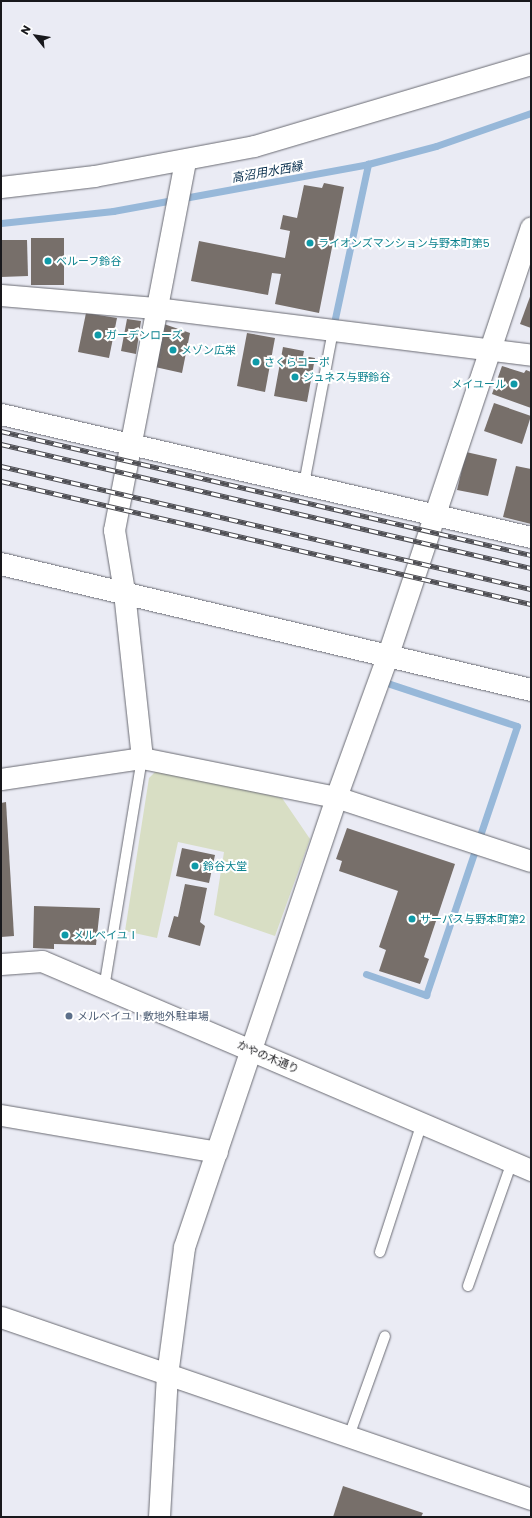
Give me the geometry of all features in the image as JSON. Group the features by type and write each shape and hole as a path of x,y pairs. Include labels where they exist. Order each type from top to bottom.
{"street":[{"path":"1,187 94,176 185,161 254,146 531,64"},
{"path":"142,758 124,592 114,530 185,161"},
{"path":"159,1517 167,1375 184,1247 336,797 387,657 531,227"},
{"path":"1,295 156,308 531,355"},
{"path":"1,414 531,537"},
{"path":"1,564 124,592 387,657 531,690"},
{"path":"1,779 142,758 336,797 531,861"},
{"name":"かやの木通り","path":"1,964 42,962 531,1170"},
{"path":"1,1115 217,1152"},
{"path":"1,1318 531,1499"}],"lane":[{"path":"304,484 333,331"},
{"path":"104,988 142,758"},
{"path":"380,1252 422,1123"},
{"path":"468,1286 512,1162"},
{"path":"349,1436 385,1336"}],"green space":[{"path":"158,769 282,798 310,839 275,936 214,915 224,852 178,842 157,938 125,931 149,778"}],"building":[{"name":"ライオンズマンション与野本町第5","path":"324,183 344,187 319,313 275,304 281,274 272,273 268,295 191,281 199,241 285,258 290,231 280,229 283,215 297,218 304,185 322,188"},
{"name":"ベルーフ鈴谷","path":"31,238 64,238 64,285 31,285"},
{"path":"1,240 27,240 28,276 1,277"},
{"path":"531,294 531,328 520,324"},
{"name":"ガーデンローズ","path":"86,313 117,318 109,358 78,352"},
{"path":"127,319 141,321 136,354 121,351"},
{"name":"メゾン広栄","path":"164,324 190,333 182,373 155,367"},
{"name":"さくらコーポ","path":"247,333 275,338 265,392 237,386"},
{"name":"ジュネス与野鈴谷","path":"283,347 304,351 303,356 315,358 307,402 274,396"},
{"name":"メイユール","path":"502,366 524,373 526,370 531,372 531,408 492,394"},
{"path":"494,403 531,416 522,444 484,431"},
{"path":"466,452 497,459 488,496 457,490"},
{"path":"516,466 531,469 531,524 503,517"},
{"path":"6,802 14,936 1,937 1,803"},
{"name":"サーパス与野本町第2","path":"347,828 455,864 424,957 429,959 420,984 379,971 386,950 379,947 398,891 339,871 342,861 336,859"},
{"name":"鈴谷大堂","path":"182,848 215,855 209,883 176,876"},
{"path":"185,884 207,888 200,922 205,926 200,946 168,937 174,916 178,917"},
{"name":"メルベイユⅠ","path":"34,906 100,908 96,945 54,944 54,949 33,948"},
{"path":"343,1486 423,1513 421,1517 333,1517"}],"waterway":[{"name":"高沼用水西縁","path":"1,223 113,211 368,164 436,146 531,113"},
{"path":"334,323 368,164"},
{"path":"366,974 426,995 517,726 390,684"}],"railway":[{"path":"1,431 531,555"},
{"path":"1,444 531,568"},
{"path":"1,466 531,589"},
{"path":"1,481 531,604"}],"place":[{"name":"ライオンズマンション与野本町第5","path":"310,243"},
{"name":"ベルーフ鈴谷","path":"48,261"},
{"name":"ガーデンローズ","path":"98,335"},
{"name":"メゾン広栄","path":"173,350"},
{"name":"さくらコーポ","path":"256,362"},
{"name":"ジュネス与野鈴谷","path":"295,377"},
{"name":"メイユール","path":"514,384"},
{"name":"鈴谷大堂","path":"195,866"},
{"name":"サーパス与野本町第2","path":"412,919"},
{"name":"メルベイユⅠ","path":"65,935"},
{"name":"メルベイユⅠ敷地外駐車場","path":"69,1016"}]}
